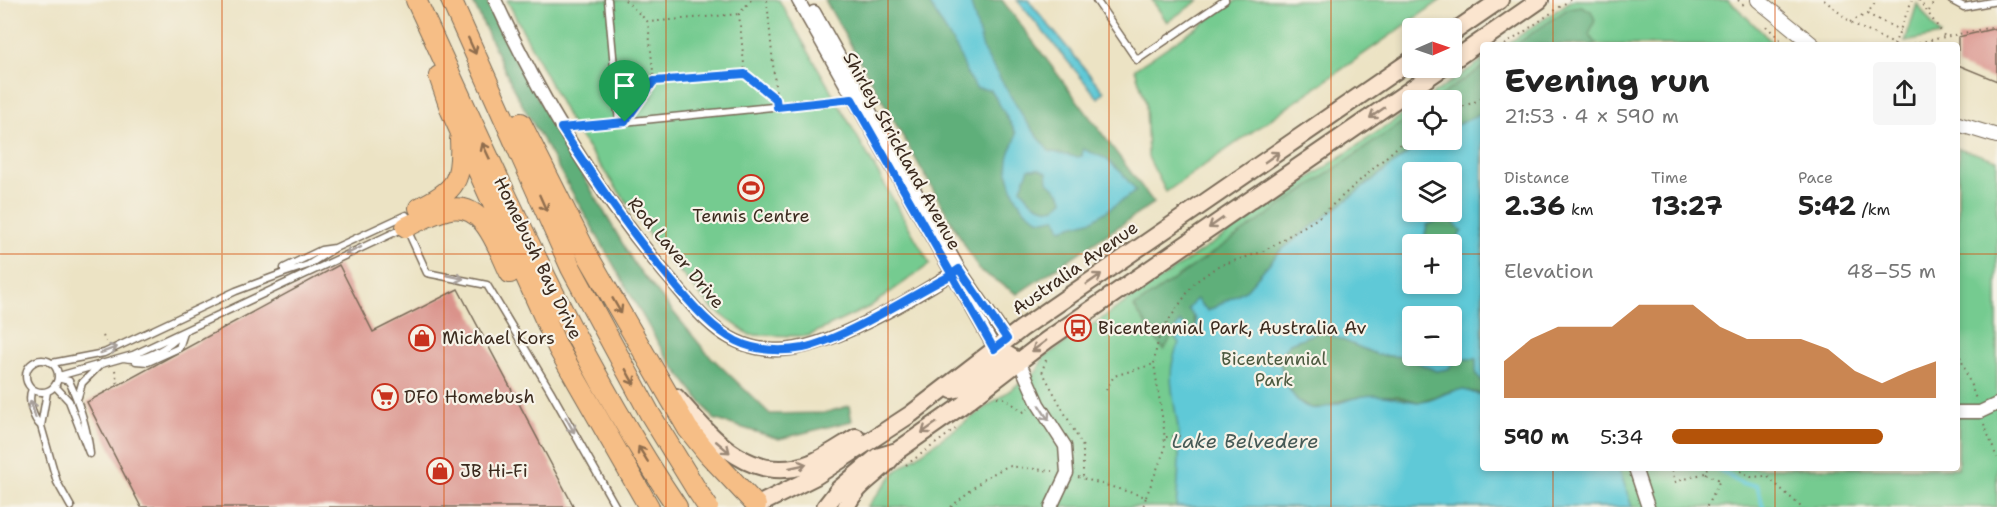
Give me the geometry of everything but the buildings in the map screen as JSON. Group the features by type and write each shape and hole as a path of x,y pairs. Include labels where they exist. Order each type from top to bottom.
{"highway":[{"path":"416,0 460,132 558,348 649,507"},
{"name":"Homebush Bay Drive","path":"416,0 569,326 627,428 676,505"},
{"name":"Homebush Bay Drive","path":"451,0 576,277 650,414 708,507"},
{"path":"494,92 521,124 588,255 655,373 698,442 755,506"},
{"path":"406,221 452,189 459,176 460,132"},
{"path":"406,221 447,209 473,211 482,219 527,306 558,348"}],"main road":[{"path":"1462,26 1500,0"},
{"path":"1462,54 1540,0"},
{"name":"Australia Avenue","path":"755,506 816,476 911,414 1001,344 1402,67"},
{"path":"825,507 858,471 877,457 897,451 961,406 1018,361 1428,78"},
{"path":"655,373 712,438 741,461 760,467 786,468 810,463 908,404 962,388 1008,355 1018,361"},
{"path":"846,507 861,484 888,465 897,451"}],"street":[{"name":"Shirley Strickland Avenue","path":"798,0 852,99 1001,344"},
{"name":"Shirley Strickland Avenue","path":"808,0 955,271"},
{"path":"1758,0 1809,42"},
{"name":"Rod Laver Drive","path":"497,1 526,65 561,128 645,250 718,330 738,341 771,350 804,348 876,315 955,271"},
{"path":"1960,125 1997,136"},
{"path":"1018,361 1038,404 1065,446 1067,473 1051,507"},
{"path":"1960,412 1980,412 1997,404"},
{"path":"1636,471 1648,507"}],"lane":[{"path":"608,0 622,122"},
{"path":"1096,0 1137,60 1225,0"},
{"path":"1951,0 1964,7 1997,1"},
{"path":"561,128 852,99"},
{"path":"41,426 37,422 30,402 32,389 26,379 29,366 40,360 52,363 104,353 236,291 284,273 284,268 321,250 335,248 406,221"},
{"path":"58,377 124,358 406,221"},
{"path":"406,221 427,273 453,276 487,285 616,507"},
{"path":"124,358 136,361 174,342 185,330"},
{"path":"52,363 58,377 55,386 47,392 41,426 57,482 70,507"},
{"path":"76,399 82,383 103,363"},
{"path":"55,386 69,401 90,454 89,442 69,381 58,377"},
{"path":"32,389 47,392"}],"path":[{"path":"622,122 654,81 648,22 625,0"},
{"path":"745,74 740,14 751,0"},
{"path":"654,81 745,74 776,99 767,0"},
{"path":"1508,42 1570,0"},
{"path":"1824,0 1850,22 1889,42"},
{"path":"1850,22 1867,14 1877,0"},
{"path":"1896,42 1912,0"},
{"path":"1919,0 1945,37"},
{"path":"1929,12 1935,0"},
{"path":"648,22 740,14"},
{"path":"1867,14 1900,30"},
{"path":"1921,42 1997,26"},
{"path":"1462,107 1480,100"},
{"path":"1143,507 1161,464 1165,437 1154,364 1160,333 1194,283 1218,266 1262,252 1318,218 1402,143"},
{"path":"1960,357 1976,401"},
{"path":"1106,390 1113,376 1154,364"},
{"path":"114,368 118,385"},
{"path":"995,397 1004,398 1024,412 1038,404"},
{"path":"1983,421 1997,458"},
{"path":"897,470 949,436 964,422"},
{"path":"1165,437 1181,436"},
{"path":"951,507 985,478 1008,466 1067,473 1146,497"},
{"path":"1672,471 1675,482 1705,474 1720,480 1707,507"},
{"path":"1740,471 1751,477 1767,476 1801,507"}],"green space":[{"path":"472,0 486,0 515,59 635,265 706,352 770,414 824,413 849,406 852,421 779,439 714,419 665,355 515,92"},
{"name":"Tennis Centre","path":"507,0 779,0 930,264 869,307 808,336 750,335 712,308 659,248 573,127"},
{"path":"825,0 1002,0 1154,203 1017,294 979,270"},
{"path":"1152,0 1199,0 1167,22"},
{"path":"1237,0 1441,0 1415,18 1402,18 1402,27 1166,192 1148,157 1146,103 1135,69"},
{"path":"1572,0 1729,0 1772,42 1510,42"},
{"path":"1917,4 1940,35 1905,42"},
{"path":"1581,6 1591,11 1595,20 1589,35 1595,42 1519,42 1569,8"},
{"name":"Bicentennial Park","path":"1480,62 1480,471 1960,471 1960,149 1997,160 1997,507 867,507 896,471 1037,371 1043,358 1402,115 1402,150 1462,150 1462,90 1439,90 1456,78 1462,78 1462,74"},
{"path":"1480,69 1480,114 1462,122 1462,90 1449,90"},
{"path":"1402,123 1402,150 1412,150 1280,251 1247,289 1208,311 1196,299 1193,315 1196,328 1190,330 1179,323 1164,350 1134,307"},
{"path":"1434,222 1453,222 1462,231 1460,234 1425,234 1427,225"},
{"path":"1321,331 1378,355 1402,357 1402,366 1425,366 1436,371 1448,369 1451,366 1462,366 1462,359 1477,359 1476,374 1480,379 1480,393 1463,390 1451,391 1419,402 1397,396 1363,396 1337,402 1326,408 1310,408 1294,398 1278,357 1290,343"}],"water":[{"path":"927,0 970,0 984,52 1026,121 1049,151 1076,157 1082,156 1083,149 1105,158 1121,172 1136,191 1093,220 1061,229 1056,218 1045,220 1034,217 1017,198 1008,171 1009,155 1016,139 1016,133 991,90 976,88 967,74 958,51","holes":["1029,169 1039,169 1047,173 1048,182 1061,194 1063,200 1056,208 1045,208 1036,204 1021,188"]},
{"path":"1017,0 1028,0 1104,92 1098,98"},
{"name":"Lake Belvedere","path":"1480,114 1480,379 1476,374 1476,359 1462,359 1462,306 1402,306 1402,357 1378,355 1321,331 1290,343 1278,357 1282,372 1293,394 1304,405 1311,408 1329,406 1371,395 1424,402 1456,390 1480,394 1480,471 1620,471 1632,507 1176,507 1179,436 1171,377 1174,355 1179,343 1172,334 1180,322 1190,330 1196,328 1196,320 1188,309 1196,299 1208,311 1247,289 1280,251 1412,150 1462,150 1462,122","holes":["1402,162 1462,162 1462,222 1453,222 1462,231 1460,234 1462,234 1462,294 1402,294 1402,234 1425,234 1427,225 1434,222 1402,222"]},
{"name":"Lake Belvedere","path":"1425,366 1451,366 1448,369 1436,371"}],"waterway":[{"path":"1722,471 1742,484 1757,485 1763,507"}],"place":[{"name":"Tennis Centre","path":"751,188"},
{"name":"Bicentennial Park, Australia Av","path":"1078,328"},
{"name":"Michael Kors","path":"422,338"},
{"name":"DFO Homebush","path":"385,397"},
{"name":"JB Hi-Fi","path":"440,471"}],"route":[{"path":"625,122 561,128 645,250 718,330 755,347 771,350 804,348 876,315 946,278 951,274 959,269 1007,339 994,349 951,274 852,99 777,107 776,99 745,74 654,81 625,122"}]}
